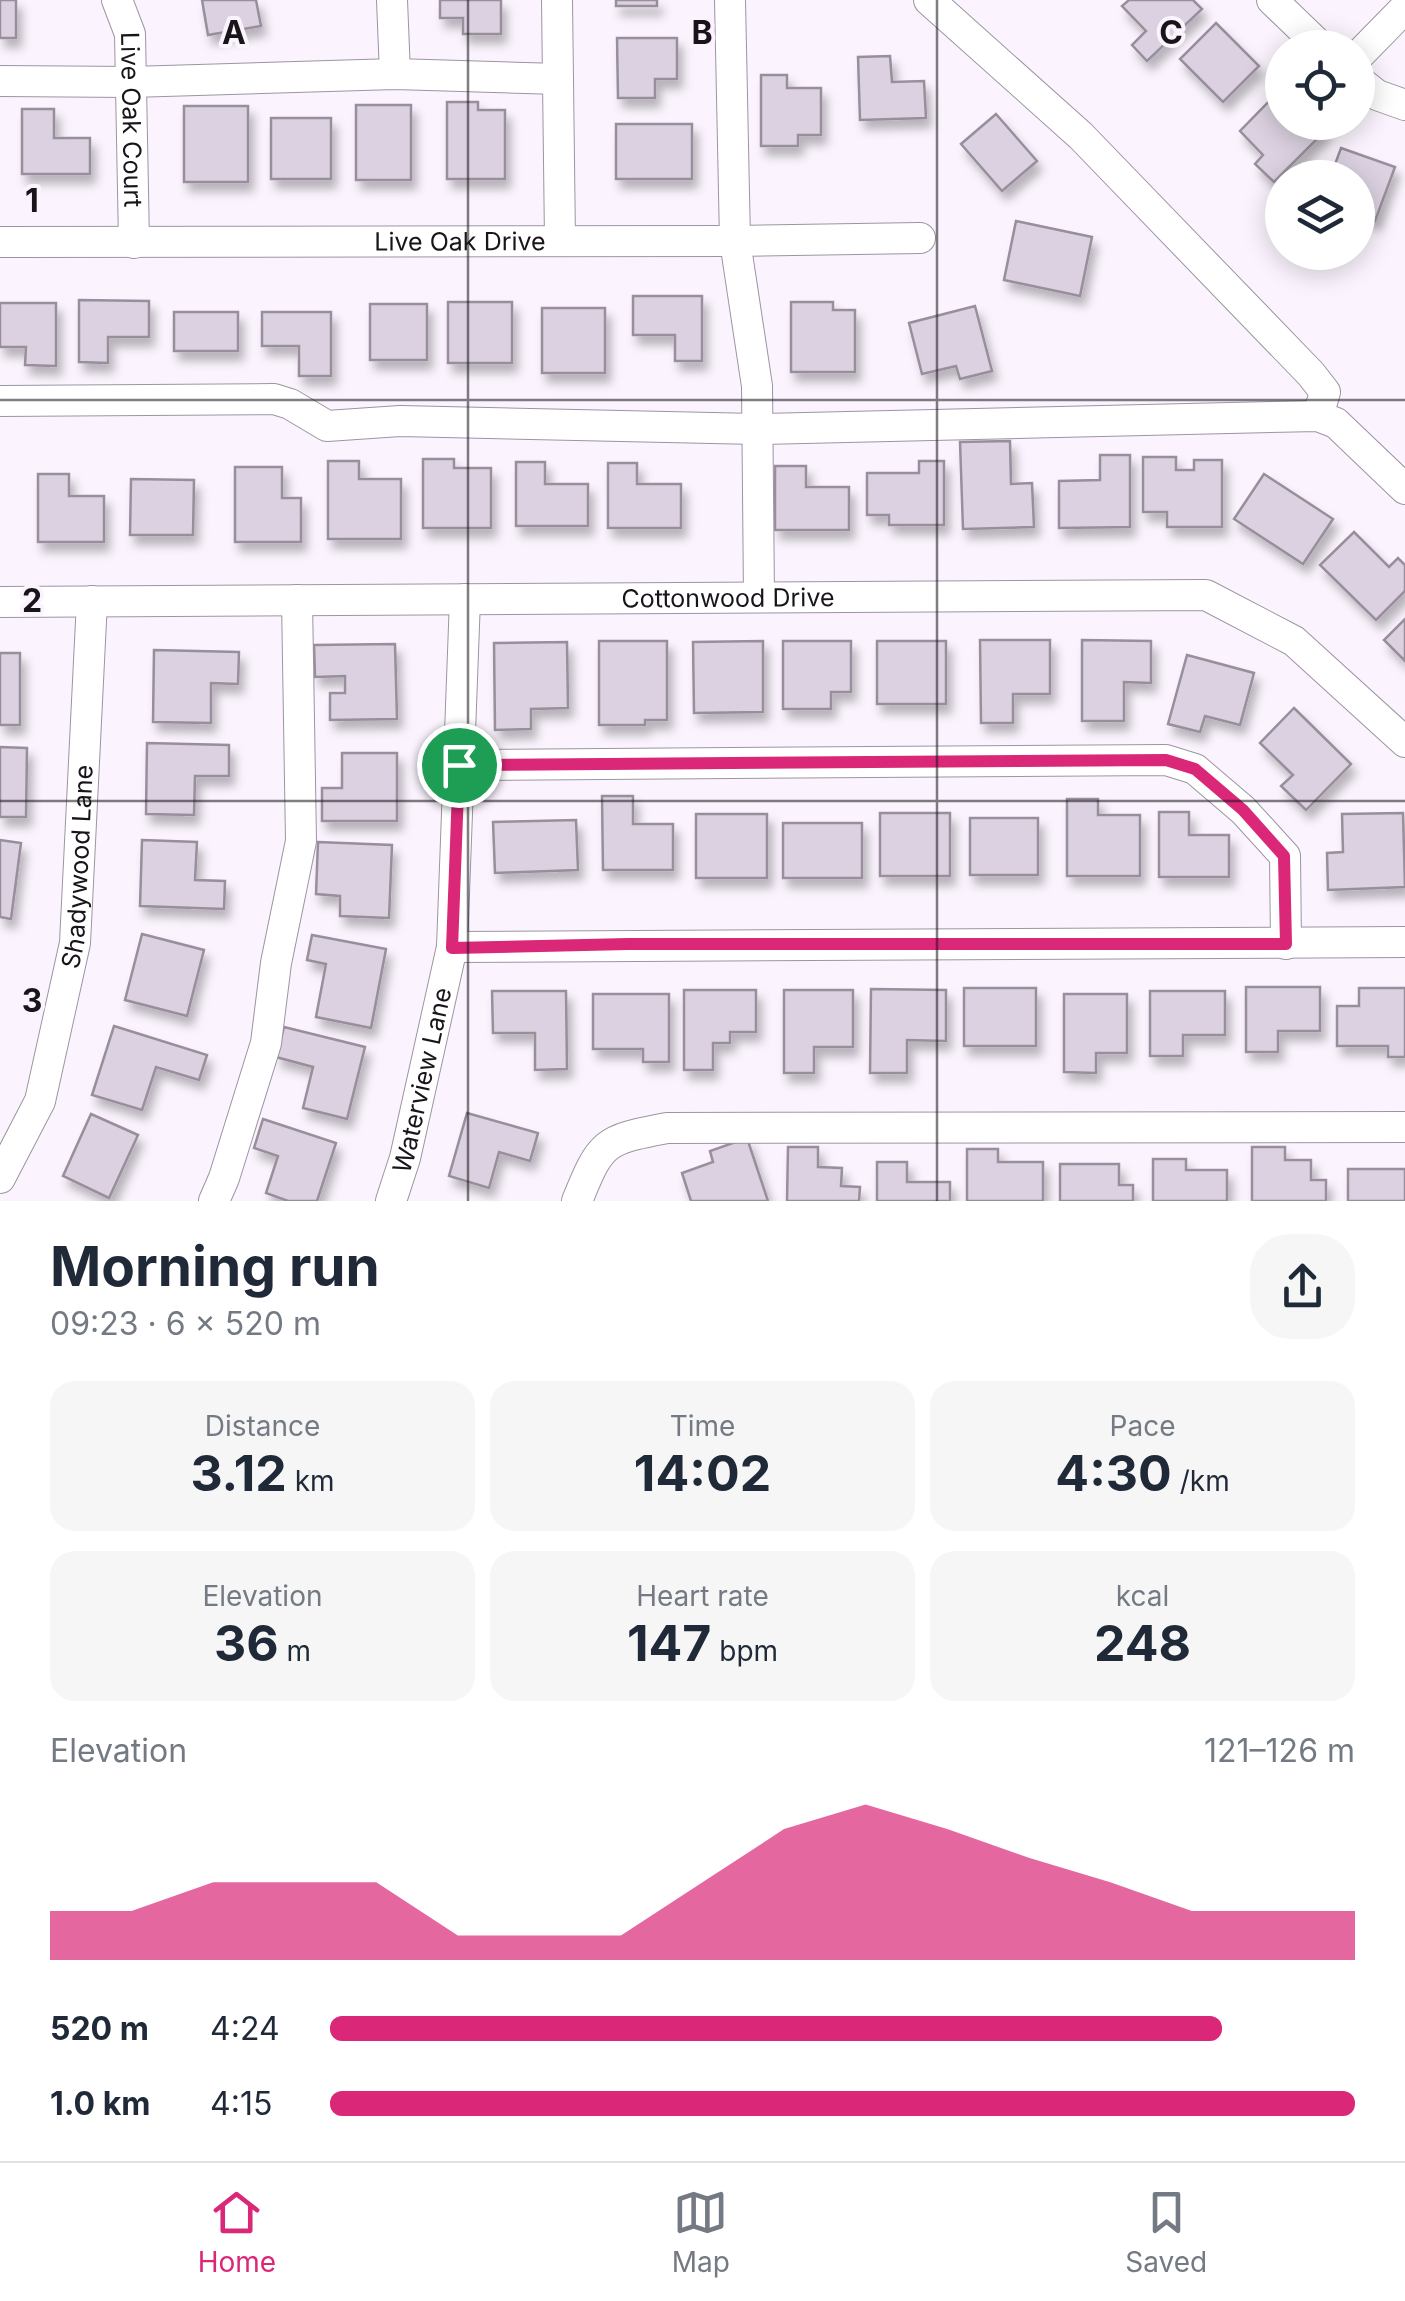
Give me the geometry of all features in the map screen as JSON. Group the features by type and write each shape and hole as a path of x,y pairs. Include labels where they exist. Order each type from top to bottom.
{"street":[{"name":"Live Oak Court","path":"116,0 130,34 134,242"},
{"path":"392,0 395,74"},
{"path":"558,0 560,241"},
{"path":"730,0 735,241 757,386 759,597"},
{"path":"929,0 1081,136 1312,374 1324,392 1318,416"},
{"path":"1272,0 1303,30"},
{"path":"1375,39 1405,8"},
{"path":"0,81 131,82 395,74 558,80"},
{"path":"1375,93 1405,104"},
{"name":"Live Oak Drive","path":"0,242 920,238"},
{"path":"0,401 274,399 327,426 400,421 757,429 1318,416 1336,423 1405,489"},
{"name":"Cottonwood Drive","path":"0,602 1206,595 1294,641 1405,742"},
{"name":"Waterview Lane","path":"391,1201 405,1158 452,948 465,599"},
{"path":"214,1201 266,1043 276,962 301,841 297,600"},
{"name":"Shadywood Lane","path":"0,1178 40,1101 75,943 92,601"},
{"path":"459,765 1166,760 1195,769 1243,810 1284,856 1286,944"},
{"path":"452,948 1405,942"},
{"path":"576,1201 597,1152 628,1135 667,1128 1405,1126"}],"building":[{"path":"0,0 16,0 16,38 0,38"},
{"path":"202,0 256,0 261,26 208,35"},
{"path":"440,0 501,0 501,34 463,34 463,18 440,18"},
{"path":"616,0 657,0 657,6 616,6"},
{"path":"1129,0 1193,0 1202,9 1147,61 1132,45 1146,31 1122,6"},
{"path":"1216,23 1259,66 1223,102 1180,59"},
{"path":"617,38 677,38 677,79 655,79 655,98 618,98"},
{"path":"890,56 892,82 924,81 926,118 860,120 858,57"},
{"path":"761,75 787,75 787,88 821,88 821,135 798,135 798,146 761,146"},
{"path":"447,102 478,102 478,110 505,110 505,179 447,179"},
{"path":"356,105 411,105 411,180 356,180"},
{"path":"1265,105 1265,140 1316,140 1296,160 1265,160 1265,173 1255,164 1263,155 1240,131"},
{"path":"184,106 248,106 248,182 184,182"},
{"path":"22,109 54,109 54,138 90,138 90,174 22,174"},
{"path":"996,114 1037,161 1002,191 961,144"},
{"path":"271,118 331,118 331,179 271,179"},
{"path":"616,124 692,124 692,179 616,179"},
{"path":"1341,148 1395,167 1375,221 1375,160 1337,160"},
{"path":"1016,221 1092,237 1080,296 1004,280"},
{"path":"633,296 702,296 702,361 675,361 675,335 633,335"},
{"path":"79,300 149,301 149,337 108,337 108,363 79,362"},
{"path":"448,302 512,302 512,363 448,363"},
{"path":"791,302 833,302 833,310 855,310 855,372 791,372"},
{"path":"0,303 56,303 56,366 25,365 26,347 0,347"},
{"path":"370,304 427,304 427,360 370,360"},
{"path":"975,306 992,371 960,379 956,366 922,374 909,323"},
{"path":"542,308 605,308 605,373 542,373"},
{"path":"174,312 238,312 238,351 174,351"},
{"path":"262,312 331,312 331,376 299,376 299,346 262,346"},
{"path":"1010,441 1011,484 1032,483 1034,527 963,529 960,442"},
{"path":"1100,455 1130,455 1130,527 1059,528 1059,481 1100,480"},
{"path":"1143,457 1176,457 1176,470 1194,470 1194,460 1222,460 1222,527 1167,527 1167,512 1143,512"},
{"path":"423,459 454,459 454,468 491,468 491,528 423,528"},
{"path":"328,461 359,461 359,479 401,479 401,539 328,539"},
{"path":"919,461 944,461 944,525 889,525 889,515 867,515 867,473 919,473"},
{"path":"516,462 545,462 545,484 588,484 588,526 516,526"},
{"path":"608,463 637,463 637,484 681,484 681,528 608,528"},
{"path":"775,466 806,466 806,487 849,487 849,530 775,530"},
{"path":"235,467 282,467 282,498 301,498 301,542 235,542"},
{"path":"38,474 69,474 69,496 104,496 104,542 38,542"},
{"path":"1264,474 1333,519 1303,564 1234,519"},
{"path":"131,479 194,480 193,535 130,535"},
{"path":"1354,532 1389,567 1398,558 1405,565 1405,591 1376,620 1320,565"},
{"path":"1405,619 1405,661 1384,640"},
{"path":"980,640 1050,640 1050,694 1013,694 1013,723 981,723"},
{"path":"1082,640 1151,641 1151,683 1124,682 1124,721 1082,721"},
{"path":"599,641 667,641 667,720 645,720 645,725 599,725"},
{"path":"763,641 763,712 694,713 693,642"},
{"path":"783,641 851,641 851,692 831,692 831,709 783,709"},
{"path":"877,641 946,641 946,704 877,704"},
{"path":"567,642 568,708 531,709 531,729 495,730 494,643"},
{"path":"395,644 397,719 330,720 330,693 345,693 345,676 315,677 314,645"},
{"path":"154,650 239,652 238,684 211,683 211,723 153,722"},
{"path":"0,653 20,653 20,725 0,725"},
{"path":"1187,655 1254,673 1240,725 1205,716 1200,732 1168,724"},
{"path":"1294,708 1351,764 1306,810 1281,786 1293,775 1260,743"},
{"path":"147,743 229,745 229,776 195,776 194,815 146,814"},
{"path":"0,747 27,748 26,817 0,817"},
{"path":"342,753 397,753 397,821 322,821 322,788 342,788"},
{"path":"602,796 633,796 633,824 673,824 673,870 603,870"},
{"path":"1067,799 1098,799 1098,815 1140,815 1140,876 1067,876"},
{"path":"1159,812 1189,812 1189,835 1229,835 1229,877 1159,877"},
{"path":"880,813 950,813 950,876 880,876"},
{"path":"1403,813 1405,887 1328,890 1327,853 1343,852 1342,814"},
{"path":"696,814 767,814 767,878 696,878"},
{"path":"970,818 1038,818 1038,875 970,875"},
{"path":"576,820 578,870 495,873 493,822"},
{"path":"783,823 862,823 862,878 783,878"},
{"path":"0,840 21,843 11,919 0,917"},
{"path":"142,840 197,842 195,880 225,881 224,909 140,906"},
{"path":"318,842 392,845 389,918 340,916 340,896 316,894"},
{"path":"142,934 204,950 187,1016 125,1000"},
{"path":"312,935 386,949 371,1028 316,1017 326,964 307,960"},
{"path":"1246,987 1320,987 1320,1031 1278,1031 1278,1052 1246,1052"},
{"path":"964,988 1036,988 1036,1046 964,1046"},
{"path":"1359,988 1405,988 1405,1057 1388,1057 1388,1046 1337,1046 1337,1006 1359,1006"},
{"path":"871,989 946,990 946,1041 907,1040 907,1073 870,1073"},
{"path":"684,990 756,990 756,1032 730,1032 730,1043 713,1043 713,1070 684,1070"},
{"path":"784,990 853,990 853,1047 814,1047 814,1073 784,1073"},
{"path":"492,991 566,991 567,1069 535,1070 535,1033 493,1033"},
{"path":"1150,991 1225,991 1225,1035 1183,1035 1183,1056 1150,1056"},
{"path":"593,994 669,994 669,1062 643,1062 643,1049 593,1049"},
{"path":"1064,994 1127,994 1127,1053 1096,1053 1096,1073 1064,1072"},
{"path":"114,1026 207,1055 199,1080 156,1067 142,1110 92,1095"},
{"path":"284,1027 365,1047 347,1119 303,1108 313,1067 276,1057"},
{"path":"467,1113 538,1133 530,1161 499,1152 489,1188 449,1176"},
{"path":"91,1114 138,1135 109,1198 63,1176"},
{"path":"263,1119 336,1143 317,1201 288,1201 266,1193 278,1156 254,1148"},
{"path":"747,1138 768,1201 691,1201 682,1173 713,1162 710,1151"},
{"path":"788,1147 818,1147 818,1167 842,1168 841,1186 860,1187 859,1201 787,1201"},
{"path":"1252,1147 1285,1147 1285,1160 1311,1160 1311,1180 1326,1180 1326,1201 1252,1201"},
{"path":"967,1149 998,1149 998,1162 1043,1162 1043,1201 967,1201"},
{"path":"1153,1159 1186,1159 1186,1170 1227,1170 1227,1201 1153,1201"},
{"path":"877,1162 907,1162 907,1182 950,1182 950,1201 877,1201"},
{"path":"1060,1164 1119,1164 1119,1185 1133,1185 1133,1201 1060,1201"},
{"path":"1348,1169 1405,1169 1405,1201 1348,1201"}],"route":[{"path":"1166,760 1195,769 1243,810 1284,856 1286,944 628,944 452,948 459,765 1166,760"}]}
